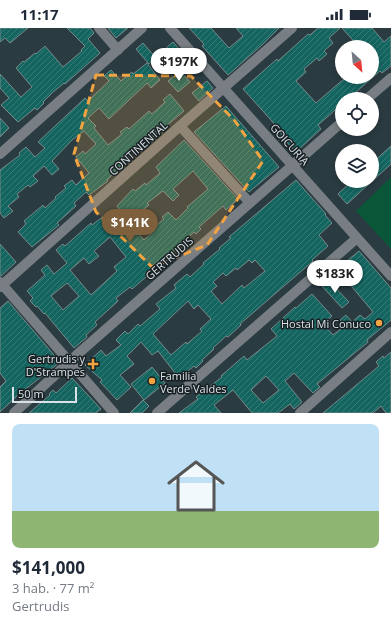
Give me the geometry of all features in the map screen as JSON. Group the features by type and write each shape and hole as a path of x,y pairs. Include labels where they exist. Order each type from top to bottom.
{"street":[{"path":"99,28 118,50"},
{"path":"0,154 142,28"},
{"name":"GOICURIA","path":"170,28 391,276"},
{"name":"CONTINENTAL","path":"1,284 292,28"},
{"path":"375,92 391,78"},
{"path":"180,126 250,203"},
{"name":"GERTRUDIS","path":"14,413 335,128"},
{"path":"157,413 357,238"},
{"path":"1,284 114,413"},
{"path":"300,413 391,332"}],"highlighted area":[{"path":"96,75 191,76 235,121 263,161 207,245 152,267 96,212 74,154"}],"green space":[{"path":"391,177 391,249 356,211"}],"building":[{"path":"0,28 28,28 10,43 5,38 0,42"},
{"path":"67,28 90,28 94,33 88,39 100,53 65,84 64,83 52,93 37,110 35,108 18,122 1,105 9,98 0,88 0,74 21,97 32,87 16,68 23,61 24,62 35,53 36,54 45,46 63,67 82,51 81,50 85,46"},
{"path":"108,28 128,28 116,38"},
{"path":"189,28 211,28 229,48 243,36 236,28 279,28 228,75 202,46 204,44"},
{"path":"318,28 340,28 329,38 333,43 324,51 327,54 319,61 317,58 304,69 306,72 296,81 316,103 338,84 365,84 356,92 335,92 335,110 318,125 321,129 296,152 282,137 283,136 271,120 243,89 277,59 278,61 308,34 310,35"},
{"path":"342,28 372,28 384,42 391,36 391,66 382,73 379,72 379,40 353,40"},
{"path":"173,42 186,57 171,70 158,55"},
{"path":"143,43 156,58 149,64 136,49"},
{"path":"147,63 160,80 151,88 147,83 109,119 99,108 88,118 96,126 94,128 108,145 122,134 120,132 127,127 129,129 149,111 152,114 165,102 163,100 170,94 184,111 136,151 134,148 121,159 124,163 107,180 108,181 89,195 86,192 74,203 76,206 57,223 59,225 32,247 18,232 26,224 24,221 43,205 45,208 66,188 64,186 72,180 76,185 89,173 76,157 83,151 85,154 96,144 84,131 72,140 52,161 59,169 52,175 44,166 33,176 38,181 30,187 28,185 17,194 19,197 8,206 13,211 4,218 0,213 0,170 20,155 19,153 26,147 35,157 45,148 38,142 85,98 88,101 109,81 104,76 111,70 121,81"},
{"path":"180,71 190,82 178,92 168,81"},
{"path":"207,81 213,88 199,101 192,93"},
{"path":"226,106 279,167 249,192 194,132"},
{"path":"0,118 9,128 0,137"},
{"path":"184,140 238,199 226,210 223,206 199,227 201,229 196,234 194,232 132,289 130,287 116,298 118,301 95,322 97,325 86,335 87,337 74,348 45,313 44,314 30,301 33,298 27,291 45,275 41,270 47,265 54,274 67,263 56,250 63,244 65,246 91,223 92,225 105,215 108,218 119,209 117,206 133,189 135,191 145,183 146,185 160,173 156,167","holes":["193,171 208,189 187,207 188,208 176,220 168,212 162,217 164,219 153,228 155,230 144,240 128,221 140,209 142,211 149,205 147,203 163,191 173,201 179,195 173,189","110,237 126,257 114,267 117,271 91,295 70,270 84,258 89,264 99,256 94,251","67,283 79,296 63,310 51,296"]},
{"path":"391,146 391,164 379,175 379,157"},
{"path":"296,180 332,223 319,235 328,246 312,260 313,261 240,324 241,325 228,337 226,336 213,348 214,349 196,368 194,366 179,378 158,351 152,355 141,342 127,356 134,364 120,375 131,387 117,400 100,382 102,380 85,365 101,350 106,356 121,345 116,340 125,331 128,334 138,324 140,326 160,309 156,304 176,288 174,285 187,274 190,277 231,238 229,237","holes":["249,260 252,263 255,260 265,271 244,288 242,285 222,304 211,291 217,286 213,282 223,273 226,276 236,268 237,270","188,301 194,309 198,305 211,319 200,329 202,331 171,355 153,334"]},
{"path":"344,188 365,188 347,204 338,194"},
{"path":"0,244 16,262 1,276 0,276"},
{"path":"359,251 391,288 391,320 367,340 368,342 317,384 320,387 313,393 294,373 285,381 302,402 294,409 290,404 278,413 252,413 233,390 214,405 221,413 179,413 198,399 196,397 222,377 221,376 244,356 247,360 277,336 271,329 312,294 332,316 323,324 333,335 345,326 340,320 346,315 352,322 360,315 365,319 373,312 337,269","holes":["266,376 279,390 263,403 251,390"]},
{"path":"327,279 349,302 342,308 321,285"},
{"path":"8,301 60,362 18,395 0,412 0,387 6,381 0,373 0,308"},
{"path":"391,352 391,413 386,413 381,406 373,413 323,413 379,366 376,362"},
{"path":"152,367 165,383 144,400 131,384"},
{"path":"72,378 101,409 96,413 29,413 50,395 49,394 53,390 56,393"},
{"path":"143,400 149,406 142,413 130,413"}],"place":[{"name":"Hostal Mi Conuco","path":"379,323"},
{"name":"Gertrudis y D'Strampes","path":"93,364"},
{"name":"Familia Verde Valdes","path":"152,381"}]}
